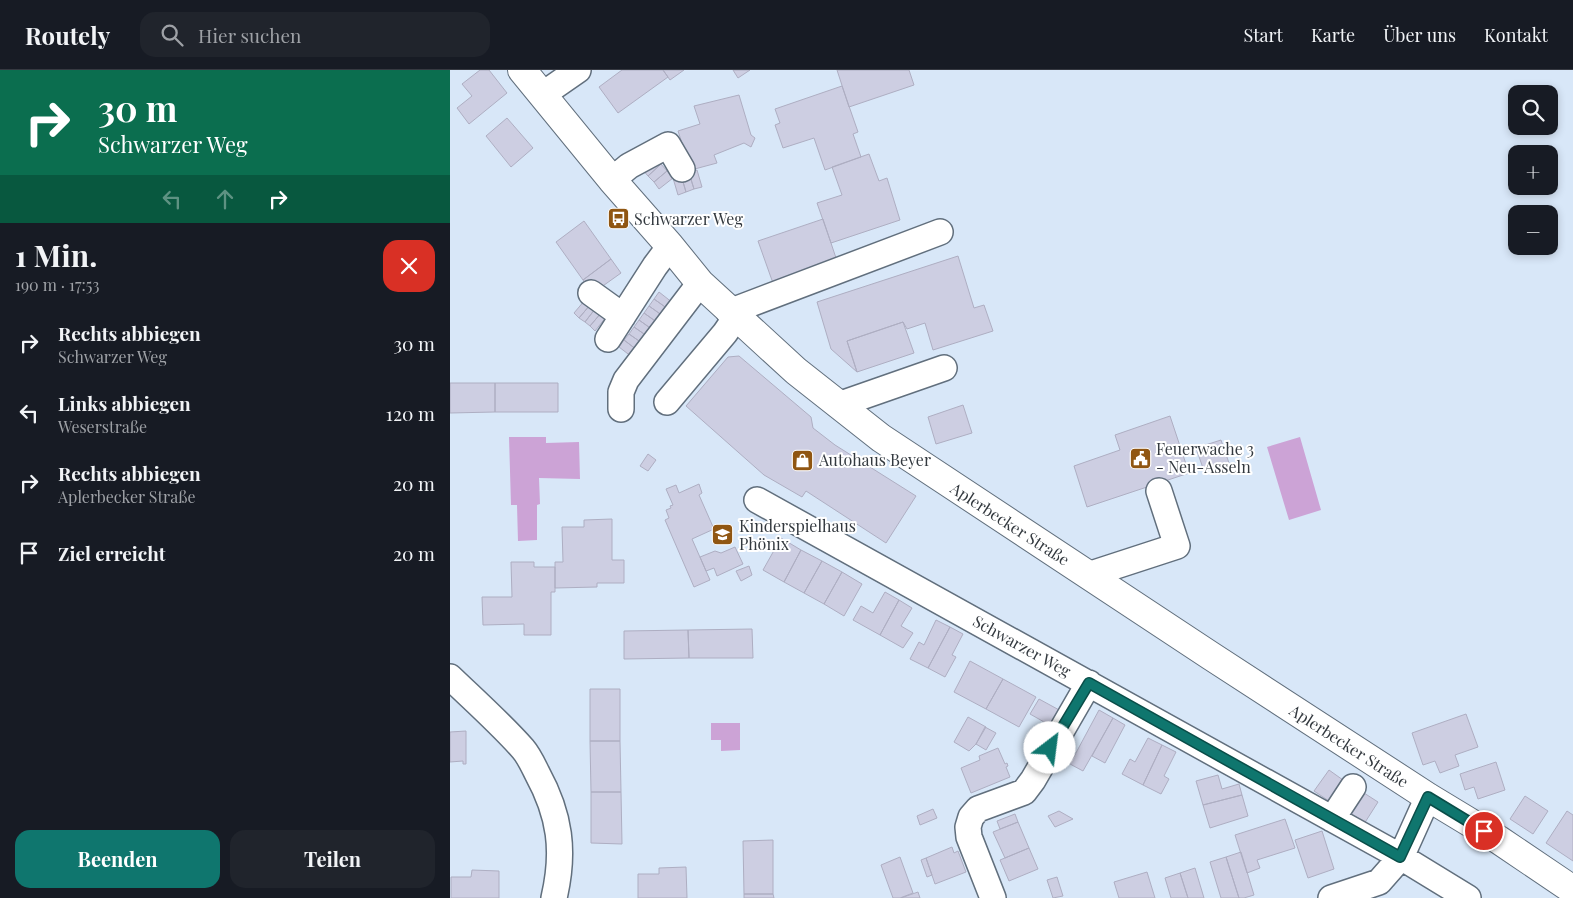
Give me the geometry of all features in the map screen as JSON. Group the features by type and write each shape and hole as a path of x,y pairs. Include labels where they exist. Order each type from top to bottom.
{"main road":[{"name":"Aplerbecker Straße","path":"522,70 700,283 796,371 838,405 881,438 1088,575 1428,797 1499,840 1573,890"}],"street":[{"path":"542,95 578,70"},
{"path":"612,180 629,166 668,145 682,169"},
{"path":"667,402 725,333 733,314 940,232"},
{"path":"608,339 670,246"},
{"path":"621,409 621,392 626,380 700,283"},
{"path":"591,293 623,316"},
{"path":"838,405 944,368"},
{"path":"1088,575 1177,546 1159,491"},
{"name":"Schwarzer Weg","path":"757,500 1400,857 1468,898"},
{"path":"450,677 525,751 548,794 559,833 558,883 554,898"},
{"path":"993,898 968,837 970,817 978,809 1024,792 1033,780 1089,683"},
{"path":"1332,819 1353,787"},
{"path":"1331,898 1379,882 1400,857 1428,797"}],"shaded area":[{"path":"509,437 546,437 546,443 579,442 580,479 539,478 540,504 537,505 537,540 518,541 517,505 511,505"},
{"path":"1300,437 1321,510 1289,520 1267,447"},
{"path":"711,723 740,723 740,750 721,751 721,740 711,740"}],"building":[{"path":"480,70 489,70 507,93 469,124 457,108 472,96 462,84"},
{"path":"622,70 663,70 668,77 618,113 599,87"},
{"path":"663,70 684,70 670,80"},
{"path":"733,70 750,70 738,78"},
{"path":"837,70 909,70 914,85 849,107"},
{"path":"842,86 858,132 853,134 861,157 825,170 814,138 783,148 775,125 780,123 775,109"},
{"path":"739,95 751,135 755,138 751,147 744,143 714,155 717,163 691,170 678,131 700,124 694,106"},
{"path":"507,118 533,148 511,167 486,136"},
{"path":"869,154 879,181 887,178 900,220 831,243 817,203 842,195 832,167"},
{"path":"656,158 661,164 648,176 642,169"},
{"path":"661,164 667,171 654,182 648,176"},
{"path":"697,170 702,187 694,189 689,173"},
{"path":"667,171 673,178 659,189 654,182"},
{"path":"689,173 694,189 686,192 681,175"},
{"path":"681,175 686,192 678,195 673,178"},
{"path":"823,219 838,264 774,286 758,241"},
{"path":"584,221 611,259 583,280 556,242"},
{"path":"958,256 974,308 984,305 993,331 933,350 925,323 907,329 903,322 847,341 857,372 831,349 817,302"},
{"path":"611,259 621,273 593,293 583,280"},
{"path":"659,292 673,303 668,309 654,299"},
{"path":"654,299 668,309 663,316 649,306"},
{"path":"585,300 590,305 579,318 574,313"},
{"path":"590,305 595,309 585,322 579,318"},
{"path":"649,306 663,316 658,323 644,313"},
{"path":"595,309 601,313 590,326 585,322"},
{"path":"601,313 606,317 595,331 590,326"},
{"path":"644,313 658,323 653,330 639,320"},
{"path":"639,320 653,330 647,336 634,327"},
{"path":"903,322 914,353 857,372 847,341"},
{"path":"634,327 647,336 642,343 629,334"},
{"path":"629,334 642,343 637,350 624,340"},
{"path":"624,340 637,350 632,357 619,347"},
{"name":"Autohaus Beyer","path":"739,356 811,417 813,428 835,445 916,496 886,543 806,491 802,497 764,475 686,406 728,357"},
{"path":"450,383 495,383 495,412 450,413"},
{"path":"495,383 558,383 558,412 495,412"},
{"path":"963,405 972,433 936,444 928,417"},
{"name":"Feuerwache 3 - Neu-Asseln","path":"1170,416 1189,473 1087,507 1074,466 1120,450 1115,435"},
{"path":"1221,440 1229,463 1204,471 1196,448"},
{"path":"648,454 656,460 648,471 640,466"},
{"path":"699,484 702,493 699,495 714,529 692,539 710,580 694,587 665,520 669,518 666,510 673,505 666,489 676,485 679,493"},
{"path":"612,519 612,560 624,560 624,583 597,583 597,587 555,588 555,562 563,562 562,527 584,527 584,520"},
{"path":"781,538 801,550 784,582 763,570"},
{"path":"735,547 743,564 717,576 714,568 706,571 700,557 715,551 721,553"},
{"path":"801,550 822,561 804,593 784,582"},
{"path":"822,561 842,572 824,604 804,593"},
{"path":"511,562 534,562 534,567 555,567 555,592 551,592 551,635 524,635 524,624 483,625 482,597 512,597"},
{"path":"749,566 752,575 741,581 736,571"},
{"path":"842,572 862,584 844,616 824,604"},
{"path":"885,592 899,600 880,635 853,620 861,606 873,613"},
{"path":"899,600 912,608 901,626 913,633 903,648 880,635"},
{"path":"936,620 950,627 928,668 910,659 919,642 924,645"},
{"path":"950,627 963,634 952,655 956,657 945,677 928,668"},
{"path":"752,629 753,658 689,658 688,630"},
{"path":"688,630 689,658 624,659 624,631"},
{"path":"970,661 1003,679 986,709 954,692"},
{"path":"1003,679 1036,697 1019,727 986,709"},
{"path":"590,689 620,689 620,741 590,741"},
{"path":"1039,699 1061,711 1053,727 1030,714"},
{"path":"1099,710 1113,718 1083,771 1070,764"},
{"path":"1466,714 1478,747 1455,755 1459,766 1440,773 1435,761 1423,765 1412,733"},
{"path":"968,717 986,727 976,744 969,751 954,742"},
{"path":"1113,718 1125,725 1105,763 1092,756"},
{"path":"985,727 996,733 986,750 976,744"},
{"path":"466,731 466,764 463,764 463,761 450,762 450,732"},
{"path":"1148,738 1162,745 1143,785 1122,774 1130,759 1135,762"},
{"path":"590,741 620,741 621,792 591,792"},
{"path":"1162,745 1176,752 1164,776 1169,779 1161,794 1143,785"},
{"path":"998,748 1005,764 1007,763 1008,766 1006,767 1010,777 971,793 961,768 980,760 979,756"},
{"path":"1496,762 1505,790 1478,799 1474,787 1465,790 1460,774"},
{"path":"1329,770 1343,780 1329,801 1314,791"},
{"path":"1218,775 1222,789 1239,784 1242,795 1203,805 1196,781"},
{"path":"591,792 621,792 622,844 591,843"},
{"path":"1364,793 1378,802 1364,824 1350,815"},
{"path":"1242,795 1248,816 1210,828 1203,805"},
{"path":"1525,796 1548,811 1533,834 1510,819"},
{"path":"933,809 937,818 920,825 917,816"},
{"path":"1059,811 1073,819 1055,827 1048,816"},
{"path":"1567,811 1573,815 1573,861 1546,843"},
{"path":"1015,814 1018,822 1000,829 997,821"},
{"path":"1285,819 1295,848 1257,860 1260,868 1247,873 1235,835"},
{"path":"1018,822 1029,848 1005,858 993,832"},
{"path":"1322,831 1334,869 1308,878 1295,840"},
{"path":"773,840 773,894 744,894 743,841"},
{"path":"952,847 954,853 958,851 966,872 935,884 926,858"},
{"path":"1029,848 1038,869 1009,881 1000,860"},
{"path":"1241,852 1254,895 1244,898 1239,898 1226,857"},
{"path":"900,857 913,893 900,898 893,898 881,865"},
{"path":"1226,857 1239,898 1221,898 1210,862"},
{"path":"926,858 932,875 927,877 921,860"},
{"path":"686,867 687,898 638,898 638,874 659,874 659,868"},
{"path":"1195,868 1204,898 1188,898 1180,873"},
{"path":"472,870 499,871 499,898 451,898 451,877 471,877"},
{"path":"1147,872 1155,898 1119,898 1114,882"},
{"path":"1180,873 1188,898 1171,898 1165,878"},
{"path":"1057,877 1063,896 1053,898 1047,880"},
{"path":"918,892 920,898 901,898"},
{"path":"744,894 773,894 774,898 744,898"}],"place":[{"name":"Schwarzer Weg","path":"618,219"},
{"name":"Feuerwache 3 - Neu-Asseln","path":"1140,458"},
{"name":"Autohaus Beyer","path":"803,460"},
{"name":"Kinderspielhaus Phönix","path":"723,535"}],"route":[{"path":"1050,748 1089,683 1400,857 1428,797 1484,831"}]}
